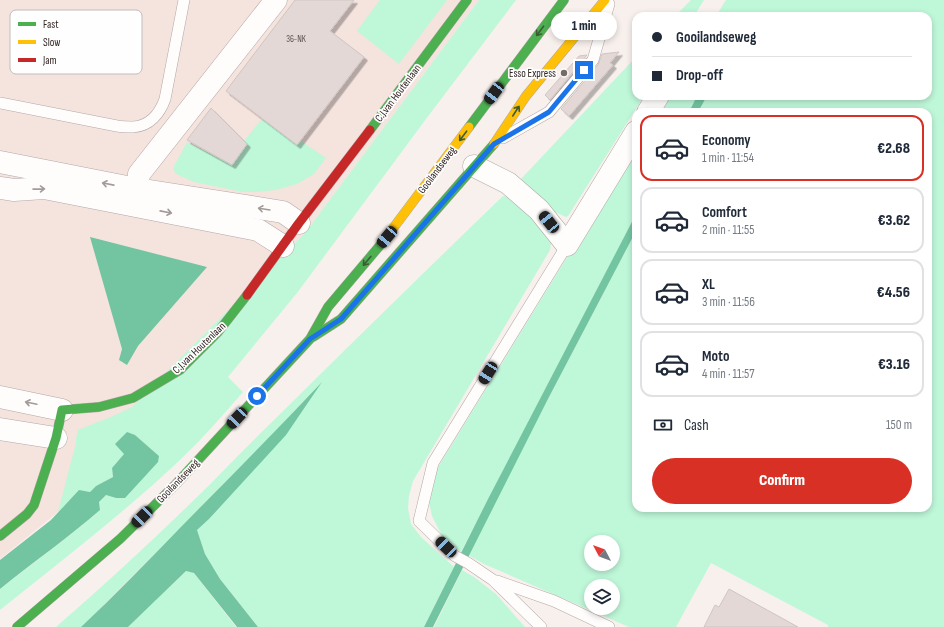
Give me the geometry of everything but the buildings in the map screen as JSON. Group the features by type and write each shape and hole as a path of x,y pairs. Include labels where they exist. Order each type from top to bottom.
{"main road":[{"name":"C.J.van Houtenlaan","path":"62,410 99,407 133,398 180,370 218,332 467,0"},
{"name":"Gooilandseweg","path":"17,627 120,539 176,484 310,339 328,307 387,237 564,0"},
{"name":"Gooilandseweg","path":"310,339 341,319 494,144 526,96 605,0"},
{"path":"0,536 27,514 34,505 56,438 62,410"}],"street":[{"path":"135,198 139,174 276,0"},
{"path":"474,166 508,183 539,210 567,245 632,139"},
{"path":"0,162 258,230 283,246"},
{"path":"0,188 14,190 44,188 283,212 300,223"},
{"name":"C.J.van Houtenlaan","path":"0,397 62,410"},
{"path":"0,428 56,438"}],"lane":[{"path":"0,103 117,126 134,127 145,124 154,118 161,110 166,99 184,0"},
{"path":"494,144 549,112 593,60 610,0"},
{"path":"541,627 493,580 455,556 419,521 433,463 567,245"},
{"path":"493,580 554,601 609,627"}],"shaded area":[{"path":"0,0 479,0 305,233 58,512 0,559"},
{"path":"380,0 447,0 399,64 357,31"},
{"path":"479,0 516,0 297,293 228,377 243,392 197,443 159,479 92,536 0,610 0,589 100,510 99,502 106,495 116,498 159,456 135,435 124,454 112,468 113,477 96,486 90,492 79,491 58,512 78,430 132,407 305,233"},
{"path":"691,0 704,0 696,12 679,12"},
{"path":"726,0 944,0 944,627 828,627 828,625 711,563 676,627 629,627 601,615 620,615 620,579 584,579 584,607 484,564 468,555 632,239 632,512 932,512 932,108 700,108 705,100 932,100 932,12 718,12"},
{"path":"632,61 632,100 641,100 636,108 632,108 632,115 568,216 566,217 555,212 521,179"},
{"path":"664,100 695,100 691,108 658,108"},
{"path":"695,100 705,100 700,108 691,108"},
{"path":"262,119 295,142 298,139 326,158 314,174 297,184 276,190 243,192 194,182 176,174 173,168 187,142 227,162"},
{"path":"632,152 632,222 461,552 441,534 432,516 428,498 432,477"},
{"path":"503,196 516,200 549,237 551,243 550,250 413,481 409,496 408,508 411,524 421,537 454,567 424,627 258,627 220,579 205,554 197,530 209,519 320,384 268,439 81,627 56,627 126,565 177,516"},
{"path":"632,222 632,239 548,399 433,627 424,627 488,499"},
{"path":"90,237 207,267 138,346 127,365 119,360 122,349"},
{"path":"322,382 286,435 209,519 197,530 205,554 220,579 258,627 237,627 194,573 186,571 128,627 81,627 142,567"},
{"path":"127,432 135,435 159,456 158,462 125,498 116,498 106,495 99,502 100,510 0,589 0,560 51,520 79,490 90,492 96,486 113,477 112,468 124,454 115,444"},
{"path":"462,570 474,577 496,594 525,627 434,627"},
{"path":"186,571 194,573 236,627 128,627"}],"traffic: fast":[{"path":"370,130 467,0"},
{"path":"469,127 564,0"},
{"path":"313,337 341,319 494,144"},
{"path":"17,627 120,539 176,484 310,339 328,307 382,243"},
{"path":"0,536 27,514 34,505 56,438 62,410 99,407 133,398 180,370 218,332 247,295"}],"traffic: slow":[{"path":"494,144 526,96 605,0"},
{"path":"382,243 469,127"}],"traffic: jam":[{"path":"247,295 299,223 370,130"}],"place":[{"name":"Esso Express","path":"564,73"}],"route":[{"path":"257,396 310,339 341,319 494,144 549,112 584,70"}]}
